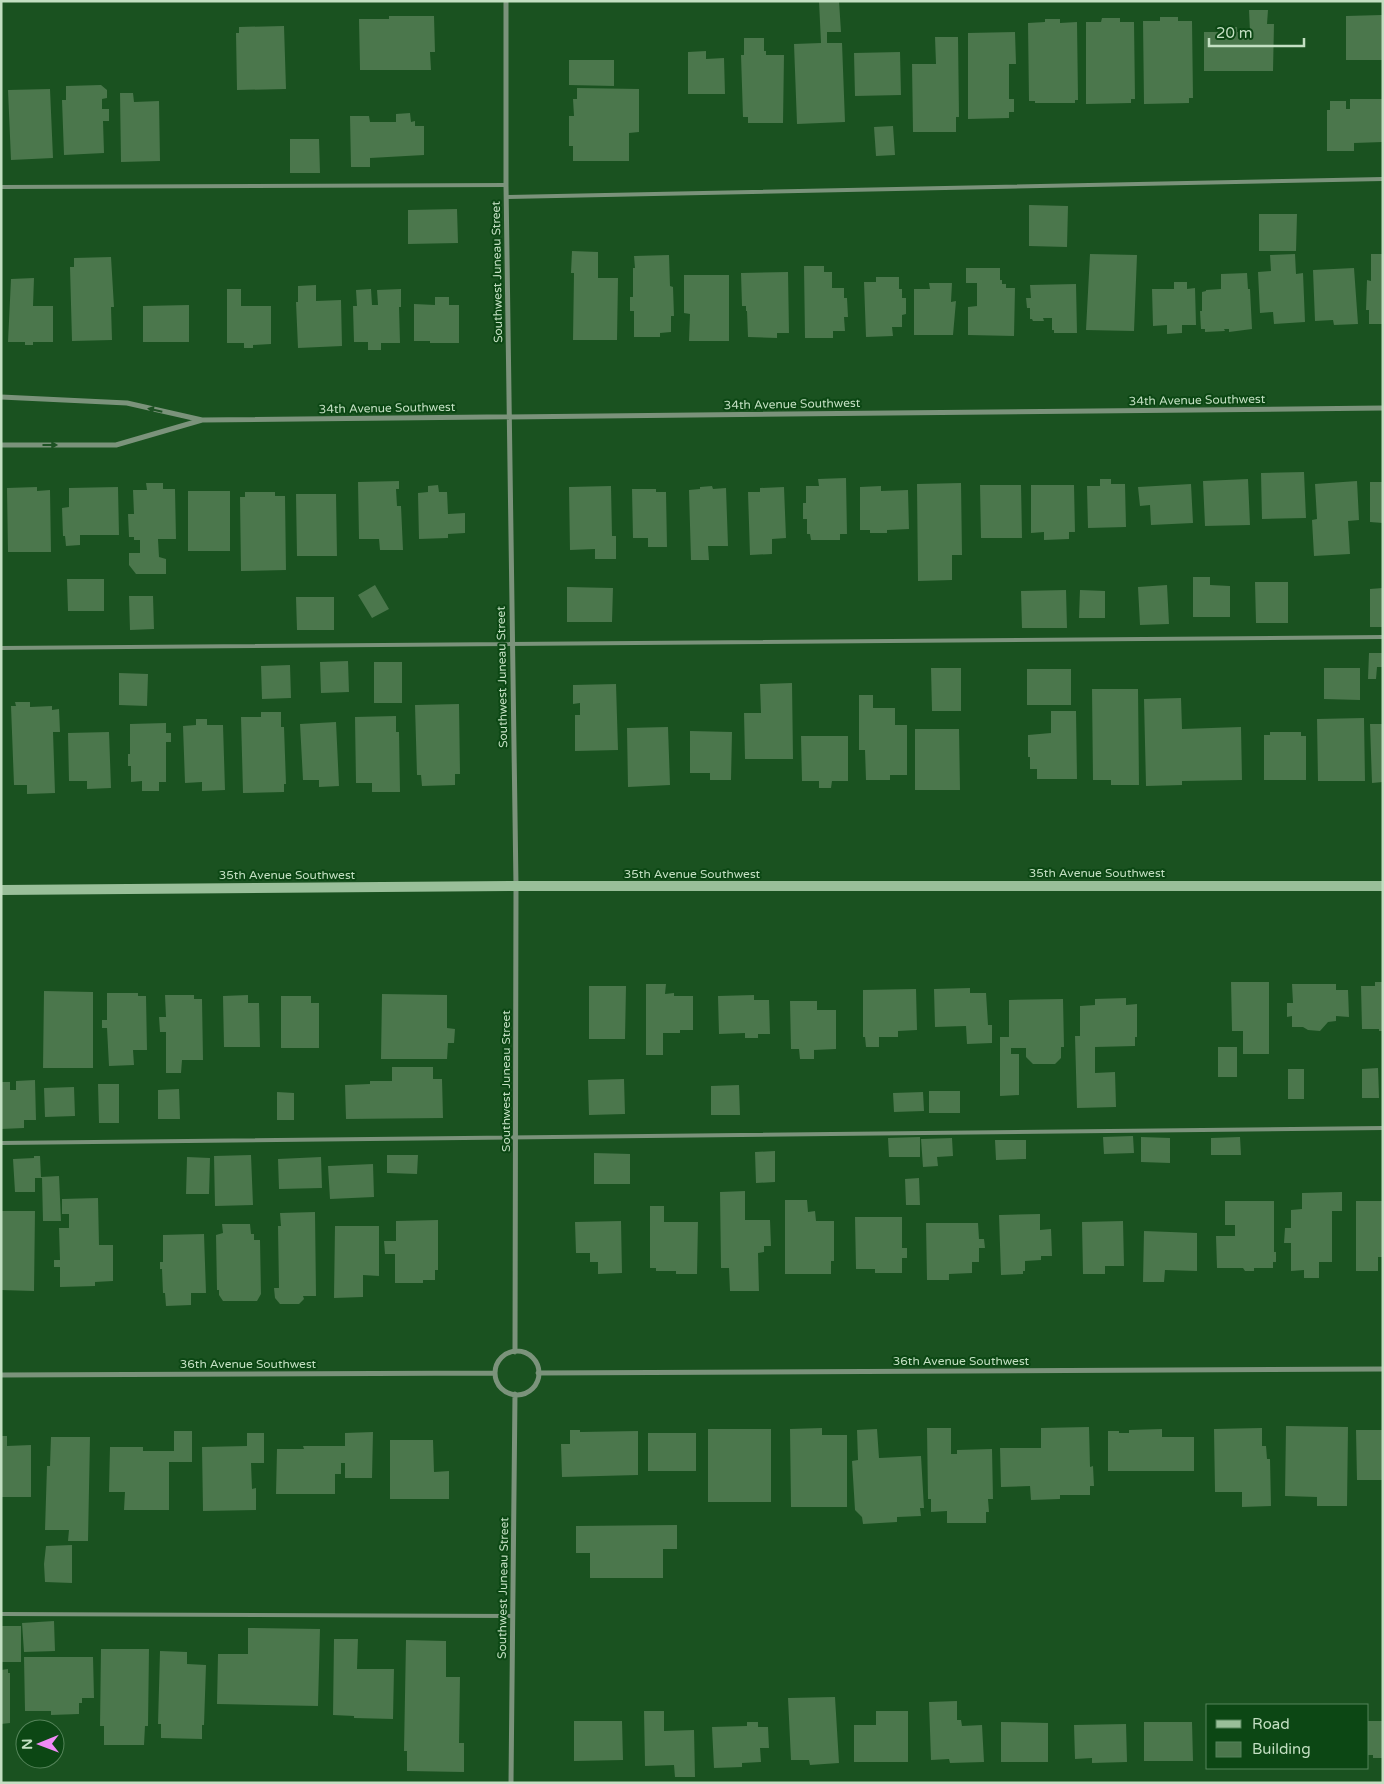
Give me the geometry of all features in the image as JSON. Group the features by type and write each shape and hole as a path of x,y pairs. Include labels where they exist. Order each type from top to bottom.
{"main road":[{"name":"35th Avenue Southwest","path":"1,890 516,886 1383,886"}],"street":[{"name":"Southwest Juneau Street","path":"506,1 506,197 516,886 516,1352"},
{"name":"34th Avenue Southwest","path":"1,397 127,403 202,420 1383,408"},
{"name":"34th Avenue Southwest","path":"1,445 116,445 202,420"},
{"path":"516,1352 527,1354 537,1364 536,1384 526,1393 515,1394 506,1391 500,1387 495,1373 500,1360 506,1355 516,1352"},
{"name":"36th Avenue Southwest","path":"538,1373 1383,1369"},
{"name":"36th Avenue Southwest","path":"1,1375 495,1373"},
{"name":"Southwest Juneau Street","path":"511,1783 515,1394"}],"lane":[{"path":"506,197 1383,179"},
{"path":"1,187 506,185"},
{"path":"1,648 1383,637"},
{"path":"1,1143 1383,1128"},
{"path":"1,1614 513,1616"}],"building":[{"path":"819,1 839,1 841,32 827,32 827,43 842,43 845,122 797,124 794,44 821,43"},
{"path":"1249,10 1268,10 1267,24 1274,24 1273,71 1204,71 1204,32 1226,32 1226,28 1237,27 1237,32 1250,32"},
{"path":"1382,15 1383,60 1346,60 1346,16"},
{"path":"389,16 434,16 435,52 430,52 431,70 360,70 359,19 389,19"},
{"path":"1160,17 1178,17 1178,21 1192,21 1193,98 1189,98 1189,103 1144,104 1143,21 1160,21"},
{"path":"1102,18 1120,18 1120,22 1134,22 1135,99 1131,99 1131,103 1086,104 1086,22 1101,22"},
{"path":"1045,19 1060,19 1060,23 1077,22 1078,100 1075,100 1075,103 1035,103 1035,101 1029,101 1028,23 1045,22"},
{"path":"284,26 286,89 237,90 236,33 239,33 239,27"},
{"path":"1015,32 1016,64 1009,64 1009,99 1014,99 1014,112 1009,112 1009,118 968,119 968,33"},
{"path":"935,37 958,37 959,117 956,117 956,132 913,132 912,64 936,64"},
{"path":"744,38 764,38 764,51 766,51 766,55 784,55 783,123 748,123 748,117 743,117 741,55 744,55"},
{"path":"706,51 706,59 724,58 725,94 688,94 688,52"},
{"path":"900,52 901,95 855,96 854,53"},
{"path":"569,60 614,60 614,86 569,85"},
{"path":"101,85 107,90 107,98 102,99 102,109 109,109 109,121 103,121 104,153 64,155 62,100 66,100 66,86"},
{"path":"577,88 639,89 639,132 629,133 629,161 573,161 573,146 569,146 569,116 574,116 573,99 577,99"},
{"path":"50,89 53,158 11,160 8,90"},
{"path":"120,93 133,93 134,102 159,101 160,161 121,162"},
{"path":"1350,99 1383,99 1383,142 1354,143 1354,151 1327,151 1327,110 1330,110 1330,101 1346,101 1346,109 1350,109"},
{"path":"410,113 411,122 415,121 415,126 424,126 424,155 370,158 370,167 351,167 350,116 369,116 370,122 396,122 396,114"},
{"path":"893,126 895,155 876,156 874,127"},
{"path":"290,139 319,139 320,173 290,173"},
{"path":"1029,205 1068,206 1067,247 1029,246"},
{"path":"457,209 458,243 408,244 408,210"},
{"path":"1259,214 1297,214 1296,251 1259,251"},
{"path":"572,251 598,252 598,278 618,278 617,340 573,340 574,273 571,273"},
{"path":"1090,254 1137,255 1134,331 1086,330"},
{"path":"1295,254 1296,274 1303,273 1305,322 1274,324 1273,312 1260,313 1258,272 1271,271 1270,255"},
{"path":"1371,254 1383,254 1383,324 1369,324 1369,310 1366,310 1367,280 1371,281"},
{"path":"669,255 670,286 673,287 674,316 671,316 671,332 660,333 660,337 634,337 634,311 630,311 630,297 633,297 634,256"},
{"path":"111,257 114,307 111,307 112,340 72,341 70,267 74,267 74,258"},
{"path":"804,266 824,266 824,272 832,272 832,288 844,288 844,298 847,298 848,317 844,317 845,331 833,331 833,338 805,338"},
{"path":"966,268 1000,268 1002,284 1006,284 1006,288 1015,288 1014,336 968,335 968,307 977,306 977,283 966,283"},
{"path":"1354,268 1358,324 1334,325 1333,320 1315,321 1313,270"},
{"path":"788,272 789,333 777,333 777,338 748,337 747,311 746,306 742,306 741,273"},
{"path":"1247,273 1248,289 1250,289 1252,329 1229,332 1229,329 1224,329 1225,331 1205,332 1205,329 1201,329 1202,292 1221,289 1221,274"},
{"path":"684,275 729,275 729,341 689,341 690,314 684,313"},
{"path":"876,277 899,277 899,289 902,289 902,298 906,298 906,314 902,315 902,327 892,327 893,336 866,337 864,282 876,282"},
{"path":"34,278 33,306 53,306 53,342 33,342 33,345 25,345 25,342 8,342 11,279"},
{"path":"1174,282 1187,282 1187,289 1195,288 1196,325 1182,325 1182,333 1167,334 1167,325 1153,326 1152,289 1174,289"},
{"path":"929,283 952,283 951,302 956,301 953,335 914,335 914,289 930,289"},
{"path":"1076,284 1077,333 1054,333 1054,330 1052,330 1052,318 1043,318 1044,321 1033,321 1030,319 1030,308 1027,308 1026,298 1031,298 1030,285"},
{"path":"316,285 316,301 341,300 342,346 298,348 296,302 298,302 298,286"},
{"path":"227,289 241,289 241,306 271,306 271,344 253,345 253,348 244,348 244,343 227,343"},
{"path":"371,289 372,305 378,305 377,290 401,289 401,307 399,307 400,343 381,343 381,350 368,350 368,342 354,342 353,306 357,306 356,290"},
{"path":"435,297 449,297 449,305 459,305 459,343 414,341 414,304 435,305"},
{"path":"189,305 189,342 143,342 143,306"},
{"path":"1304,472 1306,518 1262,519 1261,473"},
{"path":"846,478 847,534 840,534 840,540 811,540 810,534 807,534 807,519 803,519 803,503 806,503 806,486 819,486 818,479"},
{"path":"1100,479 1111,479 1111,484 1125,484 1126,527 1088,528 1087,486 1100,486"},
{"path":"1248,479 1250,525 1205,526 1203,481"},
{"path":"399,481 399,489 396,489 397,506 401,506 403,550 380,550 379,539 359,539 358,482"},
{"path":"1357,481 1359,520 1348,521 1350,554 1314,556 1312,520 1317,519 1315,484"},
{"path":"1370,482 1383,482 1383,523 1370,522"},
{"path":"146,483 163,483 163,489 175,489 176,539 158,539 159,557 166,559 166,574 136,574 129,565 129,553 140,553 140,540 134,540 134,537 129,537 128,514 134,514 133,490 147,490"},
{"path":"961,483 962,555 952,555 952,580 918,581 917,484"},
{"path":"1191,484 1193,523 1151,525 1150,505 1140,506 1138,487"},
{"path":"438,485 439,492 447,492 448,514 465,513 465,533 448,534 448,538 419,539 418,493 428,492 428,486"},
{"path":"980,485 1021,485 1022,538 981,538"},
{"path":"1031,485 1074,485 1075,532 1069,532 1069,539 1044,540 1044,532 1031,533"},
{"path":"611,486 612,536 616,536 616,559 595,559 595,549 570,550 569,487"},
{"path":"712,486 713,489 726,488 728,546 708,546 709,560 691,560 689,490"},
{"path":"881,486 881,491 908,490 909,529 887,530 887,533 870,533 870,530 860,530 860,487"},
{"path":"37,487 37,491 50,490 51,552 8,552 7,488"},
{"path":"118,487 119,535 80,535 80,545 66,546 65,536 63,536 62,508 69,507 69,488"},
{"path":"784,487 786,538 772,539 772,554 750,555 748,492 760,492 760,488"},
{"path":"632,489 656,489 656,492 666,492 667,547 648,547 648,538 633,538"},
{"path":"188,491 230,491 230,551 188,551"},
{"path":"245,492 275,492 275,496 285,496 286,570 241,571 240,497 245,497"},
{"path":"296,494 336,494 337,556 297,556"},
{"path":"1193,577 1210,577 1210,585 1230,586 1230,617 1193,617"},
{"path":"67,579 104,579 104,611 68,611"},
{"path":"1255,582 1288,582 1288,623 1256,623"},
{"path":"375,585 389,609 372,618 358,595"},
{"path":"1167,585 1169,624 1140,625 1138,587"},
{"path":"567,587 613,588 612,622 567,622"},
{"path":"1383,588 1383,627 1370,627 1370,589"},
{"path":"1066,590 1067,628 1022,628 1021,591"},
{"path":"1080,590 1105,591 1105,618 1079,618"},
{"path":"129,596 153,596 154,629 130,630"},
{"path":"296,597 334,597 334,630 297,630"},
{"path":"1369,653 1383,653 1383,667 1377,667 1376,679 1368,679"},
{"path":"348,661 349,692 321,693 320,662"},
{"path":"374,662 402,662 402,703 374,703"},
{"path":"290,665 291,698 262,699 261,666"},
{"path":"931,668 961,668 961,711 932,711"},
{"path":"1324,668 1360,668 1360,700 1324,699"},
{"path":"1027,669 1071,669 1071,705 1027,705"},
{"path":"119,673 148,674 147,706 119,705"},
{"path":"792,683 793,759 745,759 744,713 761,713 760,684"},
{"path":"616,684 618,750 575,751 575,715 580,715 580,703 573,704 573,685"},
{"path":"1092,689 1138,689 1139,785 1111,785 1111,780 1093,780"},
{"path":"859,695 873,695 873,708 895,708 895,725 907,725 907,775 890,775 890,780 866,780 865,750 859,750"},
{"path":"1181,698 1182,729 1241,727 1242,780 1182,781 1182,785 1146,786 1144,699"},
{"path":"15,702 30,702 30,707 52,706 52,710 59,709 60,732 53,732 55,793 27,794 27,785 14,785 11,706 16,706"},
{"path":"459,704 460,774 455,774 455,785 422,786 421,775 417,775 415,705"},
{"path":"1051,711 1076,711 1077,779 1037,779 1037,769 1030,769 1028,735 1051,733"},
{"path":"261,712 281,712 281,727 284,727 286,784 284,784 284,792 243,793 241,717 261,717"},
{"path":"396,716 396,732 399,732 400,792 372,792 372,783 356,783 355,717"},
{"path":"1364,718 1365,781 1318,781 1317,719"},
{"path":"196,719 207,719 207,725 223,725 225,790 202,791 202,782 185,783 183,726 196,725"},
{"path":"336,722 339,786 319,787 319,780 303,780 300,724"},
{"path":"166,723 166,733 171,733 171,742 166,742 166,782 159,782 159,791 142,791 142,781 131,782 131,766 128,766 130,724"},
{"path":"1370,724 1383,724 1383,782 1372,783"},
{"path":"668,727 670,785 628,787 627,728"},
{"path":"915,729 959,729 960,790 915,790"},
{"path":"690,731 732,732 731,780 710,780 710,773 690,773"},
{"path":"109,732 111,788 87,789 87,781 69,781 68,733"},
{"path":"1270,732 1301,732 1301,736 1306,736 1306,780 1264,780 1264,735 1270,735"},
{"path":"801,736 848,736 848,781 832,781 831,788 819,788 819,781 802,781"},
{"path":"1231,982 1269,982 1269,1054 1243,1054 1243,1031 1232,1031"},
{"path":"1375,982 1383,982 1383,1031 1379,1031 1379,1029 1362,1029 1361,986 1375,986"},
{"path":"646,984 666,984 665,994 674,993 674,996 693,996 693,1030 680,1030 680,1033 663,1033 663,1055 646,1055"},
{"path":"1292,984 1336,984 1336,990 1348,990 1349,1017 1336,1016 1336,1021 1328,1022 1320,1031 1308,1030 1303,1027 1292,1027 1292,1016 1287,1017 1287,1003 1293,1003"},
{"path":"589,986 626,986 625,1039 589,1039"},
{"path":"970,988 970,993 986,993 988,1025 992,1025 992,1043 967,1044 966,1026 935,1027 934,989"},
{"path":"916,989 917,1030 898,1031 898,1037 879,1037 879,1047 866,1047 865,1037 863,1037 863,990"},
{"path":"44,991 93,992 93,1068 43,1068"},
{"path":"107,993 138,993 138,996 146,996 147,1050 133,1050 134,1065 109,1066 107,1028 102,1028 102,1020 107,1020"},
{"path":"382,994 447,995 447,1028 455,1029 454,1043 448,1043 447,1059 381,1059"},
{"path":"165,995 194,995 194,999 202,999 203,1060 182,1060 181,1073 166,1073 166,1032 160,1032 159,1017 166,1017"},
{"path":"248,995 248,1003 259,1003 260,1047 224,1047 223,996"},
{"path":"754,995 754,1000 769,1000 770,1034 758,1034 758,1038 745,1038 745,1033 719,1034 718,996"},
{"path":"281,996 311,996 311,1003 319,1003 319,1048 281,1048"},
{"path":"1126,998 1126,1005 1137,1004 1137,1037 1135,1037 1135,1046 1095,1047 1095,1073 1115,1072 1116,1107 1077,1108 1075,1036 1080,1036 1080,1006 1095,1005 1095,999"},
{"path":"1063,999 1064,1047 1061,1047 1061,1058 1055,1064 1033,1064 1026,1057 1026,1048 1011,1048 1011,1054 1019,1054 1019,1095 1000,1096 1000,1037 1009,1037 1009,1000"},
{"path":"790,1001 817,1001 817,1010 836,1010 836,1049 814,1050 814,1059 800,1059 799,1049 791,1049"},
{"path":"1218,1047 1237,1047 1237,1077 1218,1077"},
{"path":"392,1067 433,1067 433,1079 442,1079 443,1118 346,1119 345,1085 370,1084 370,1081 392,1081"},
{"path":"1378,1068 1379,1098 1362,1098 1362,1069"},
{"path":"1288,1069 1304,1069 1304,1099 1288,1099"},
{"path":"624,1079 625,1114 589,1115 588,1080"},
{"path":"35,1080 36,1120 24,1120 24,1128 1,1129 1,1082 10,1082 10,1090 16,1090 16,1081"},
{"path":"98,1084 119,1084 119,1123 99,1123"},
{"path":"739,1085 740,1115 711,1115 711,1086"},
{"path":"74,1087 75,1116 45,1117 44,1088"},
{"path":"179,1089 180,1119 158,1119 158,1090"},
{"path":"929,1091 960,1091 960,1113 929,1113"},
{"path":"277,1092 294,1093 294,1120 277,1120"},
{"path":"923,1092 924,1111 894,1112 893,1093"},
{"path":"1133,1136 1134,1153 1104,1154 1103,1137"},
{"path":"920,1137 920,1157 889,1157 888,1138"},
{"path":"1141,1137 1170,1138 1170,1163 1141,1162"},
{"path":"1240,1137 1241,1155 1211,1155 1211,1138"},
{"path":"952,1138 953,1156 937,1157 938,1166 923,1167 921,1139"},
{"path":"995,1140 1026,1140 1026,1159 996,1160"},
{"path":"775,1151 775,1182 756,1183 755,1152"},
{"path":"594,1153 630,1154 630,1184 594,1184"},
{"path":"251,1155 253,1205 215,1206 214,1156"},
{"path":"387,1155 418,1155 417,1174 387,1173"},
{"path":"34,1156 40,1156 41,1177 59,1176 61,1221 43,1221 42,1178 35,1178 35,1192 15,1192 13,1159 34,1158"},
{"path":"187,1157 210,1158 209,1194 186,1194"},
{"path":"321,1157 322,1188 279,1189 278,1159"},
{"path":"373,1164 374,1197 330,1199 328,1166"},
{"path":"919,1178 920,1205 906,1205 905,1179"},
{"path":"745,1191 745,1220 770,1220 771,1246 764,1246 764,1252 758,1253 759,1291 730,1291 729,1268 721,1268 720,1192"},
{"path":"1342,1192 1342,1211 1332,1211 1332,1262 1319,1262 1319,1278 1304,1278 1304,1270 1291,1271 1291,1243 1284,1243 1285,1228 1291,1228 1291,1210 1302,1209 1302,1193"},
{"path":"98,1198 99,1245 113,1245 113,1281 95,1282 95,1286 60,1287 60,1267 54,1267 54,1260 60,1260 59,1228 69,1228 69,1214 62,1214 62,1199"},
{"path":"785,1200 807,1200 808,1212 815,1211 816,1221 834,1221 834,1261 831,1261 831,1274 785,1274"},
{"path":"1225,1201 1274,1201 1274,1252 1276,1252 1276,1262 1273,1262 1273,1268 1254,1268 1254,1271 1245,1271 1243,1268 1217,1268 1216,1236 1235,1236 1235,1225 1225,1225"},
{"path":"1356,1201 1383,1201 1383,1257 1378,1257 1378,1271 1356,1271"},
{"path":"650,1206 664,1206 664,1222 698,1222 697,1274 676,1274 676,1271 656,1271 656,1268 650,1268"},
{"path":"1,1211 35,1211 34,1291 1,1290"},
{"path":"315,1212 316,1296 303,1296 304,1299 299,1304 280,1304 275,1298 274,1288 279,1288 278,1226 281,1226 280,1213"},
{"path":"1040,1214 1040,1230 1051,1229 1052,1256 1041,1256 1041,1260 1025,1261 1025,1271 1023,1271 1023,1274 1001,1275 999,1215"},
{"path":"855,1217 902,1217 902,1248 907,1248 907,1258 902,1258 902,1273 875,1273 875,1269 856,1269"},
{"path":"438,1220 438,1270 435,1270 435,1280 423,1280 423,1283 395,1283 395,1254 385,1254 384,1241 396,1241 396,1221"},
{"path":"621,1221 622,1273 598,1274 598,1262 590,1262 590,1253 576,1253 575,1222"},
{"path":"1123,1221 1124,1266 1105,1266 1105,1274 1083,1274 1082,1222"},
{"path":"926,1223 978,1223 979,1239 984,1239 985,1248 979,1248 979,1262 972,1262 972,1273 949,1274 949,1280 927,1280"},
{"path":"222,1224 250,1224 254,1240 260,1240 261,1294 257,1301 223,1301 219,1295 219,1290 217,1290 216,1235 223,1233"},
{"path":"335,1226 379,1226 379,1276 363,1275 363,1297 334,1298"},
{"path":"1144,1231 1197,1233 1197,1271 1165,1270 1164,1282 1143,1282"},
{"path":"204,1234 206,1293 191,1293 191,1305 166,1306 165,1293 163,1293 162,1269 160,1269 160,1262 163,1262 163,1235"},
{"path":"1286,1426 1348,1427 1347,1506 1317,1506 1317,1497 1285,1496"},
{"path":"1089,1427 1090,1467 1093,1466 1094,1486 1090,1486 1090,1495 1060,1495 1060,1499 1031,1500 1030,1486 1001,1487 1000,1448 1041,1448 1041,1428"},
{"path":"822,1428 822,1435 847,1435 847,1507 791,1507 790,1429"},
{"path":"927,1428 951,1428 951,1454 957,1454 957,1450 992,1449 993,1499 988,1499 989,1512 986,1512 986,1523 947,1523 947,1511 931,1512 931,1499 928,1499"},
{"path":"1262,1428 1262,1446 1266,1446 1267,1459 1270,1459 1271,1506 1242,1507 1242,1492 1215,1492 1214,1429"},
{"path":"708,1429 771,1429 771,1502 708,1502"},
{"path":"877,1429 879,1458 921,1456 924,1508 920,1508 921,1516 897,1517 897,1522 863,1524 862,1517 855,1510 852,1461 858,1460 857,1430"},
{"path":"1162,1429 1162,1437 1194,1437 1194,1471 1108,1471 1108,1431 1129,1433 1129,1430"},
{"path":"570,1430 580,1430 580,1432 638,1431 638,1475 562,1477 561,1444 570,1444"},
{"path":"1356,1430 1383,1430 1383,1480 1357,1480"},
{"path":"174,1431 192,1431 192,1462 169,1462 169,1510 124,1510 125,1492 109,1492 110,1447 143,1447 143,1451 174,1451"},
{"path":"373,1432 372,1478 345,1478 345,1463 341,1463 341,1474 335,1474 335,1494 276,1494 277,1449 304,1449 303,1446 345,1446 345,1433"},
{"path":"247,1433 264,1433 264,1463 251,1463 252,1489 256,1488 256,1510 203,1511 202,1447 247,1446"},
{"path":"648,1433 696,1433 696,1471 648,1471"},
{"path":"1,1436 7,1436 7,1446 31,1445 31,1497 1,1497"},
{"path":"51,1437 90,1437 88,1541 68,1541 69,1530 45,1530 47,1466 50,1466"},
{"path":"390,1440 433,1440 434,1472 449,1471 449,1499 390,1499"},
{"path":"677,1525 677,1549 663,1549 663,1578 590,1578 590,1553 576,1553 576,1526"},
{"path":"72,1545 72,1583 45,1582 46,1546"},
{"path":"54,1621 55,1651 24,1652 22,1623"},
{"path":"1,1626 21,1626 21,1662 1,1662"},
{"path":"248,1628 320,1629 318,1706 217,1704 218,1654 248,1654"},
{"path":"334,1639 358,1639 357,1669 394,1669 393,1719 354,1718 354,1716 333,1715"},
{"path":"406,1640 446,1641 446,1677 460,1677 459,1743 464,1743 464,1772 407,1771 407,1751 404,1751"},
{"path":"101,1649 149,1649 148,1726 145,1726 144,1745 104,1745 104,1726 100,1726"},
{"path":"160,1651 187,1652 187,1664 206,1665 202,1739 161,1738 161,1724 158,1724"},
{"path":"24,1657 93,1657 94,1698 82,1698 82,1703 79,1703 79,1714 51,1715 51,1711 25,1711"},
{"path":"8,1669 8,1673 10,1673 10,1723 1,1724 1,1670"},
{"path":"835,1697 839,1763 810,1765 809,1760 791,1760 788,1698"},
{"path":"957,1701 957,1720 961,1720 962,1726 982,1725 984,1762 950,1763 949,1759 931,1760 929,1702"},
{"path":"644,1711 664,1711 664,1731 694,1730 695,1777 675,1777 674,1765 645,1766"},
{"path":"876,1711 908,1711 908,1762 854,1762 854,1725 876,1725"},
{"path":"574,1721 622,1721 623,1760 574,1761"},
{"path":"1369,1721 1383,1721 1383,1758 1373,1758 1373,1755 1369,1755"},
{"path":"747,1722 758,1722 758,1727 768,1727 769,1748 760,1748 761,1762 742,1763 742,1767 714,1768 712,1727 747,1726"},
{"path":"1001,1722 1048,1723 1048,1762 1001,1762"},
{"path":"1144,1722 1192,1722 1193,1761 1144,1761"},
{"path":"1126,1724 1127,1762 1092,1763 1092,1758 1075,1759 1074,1725"}]}
